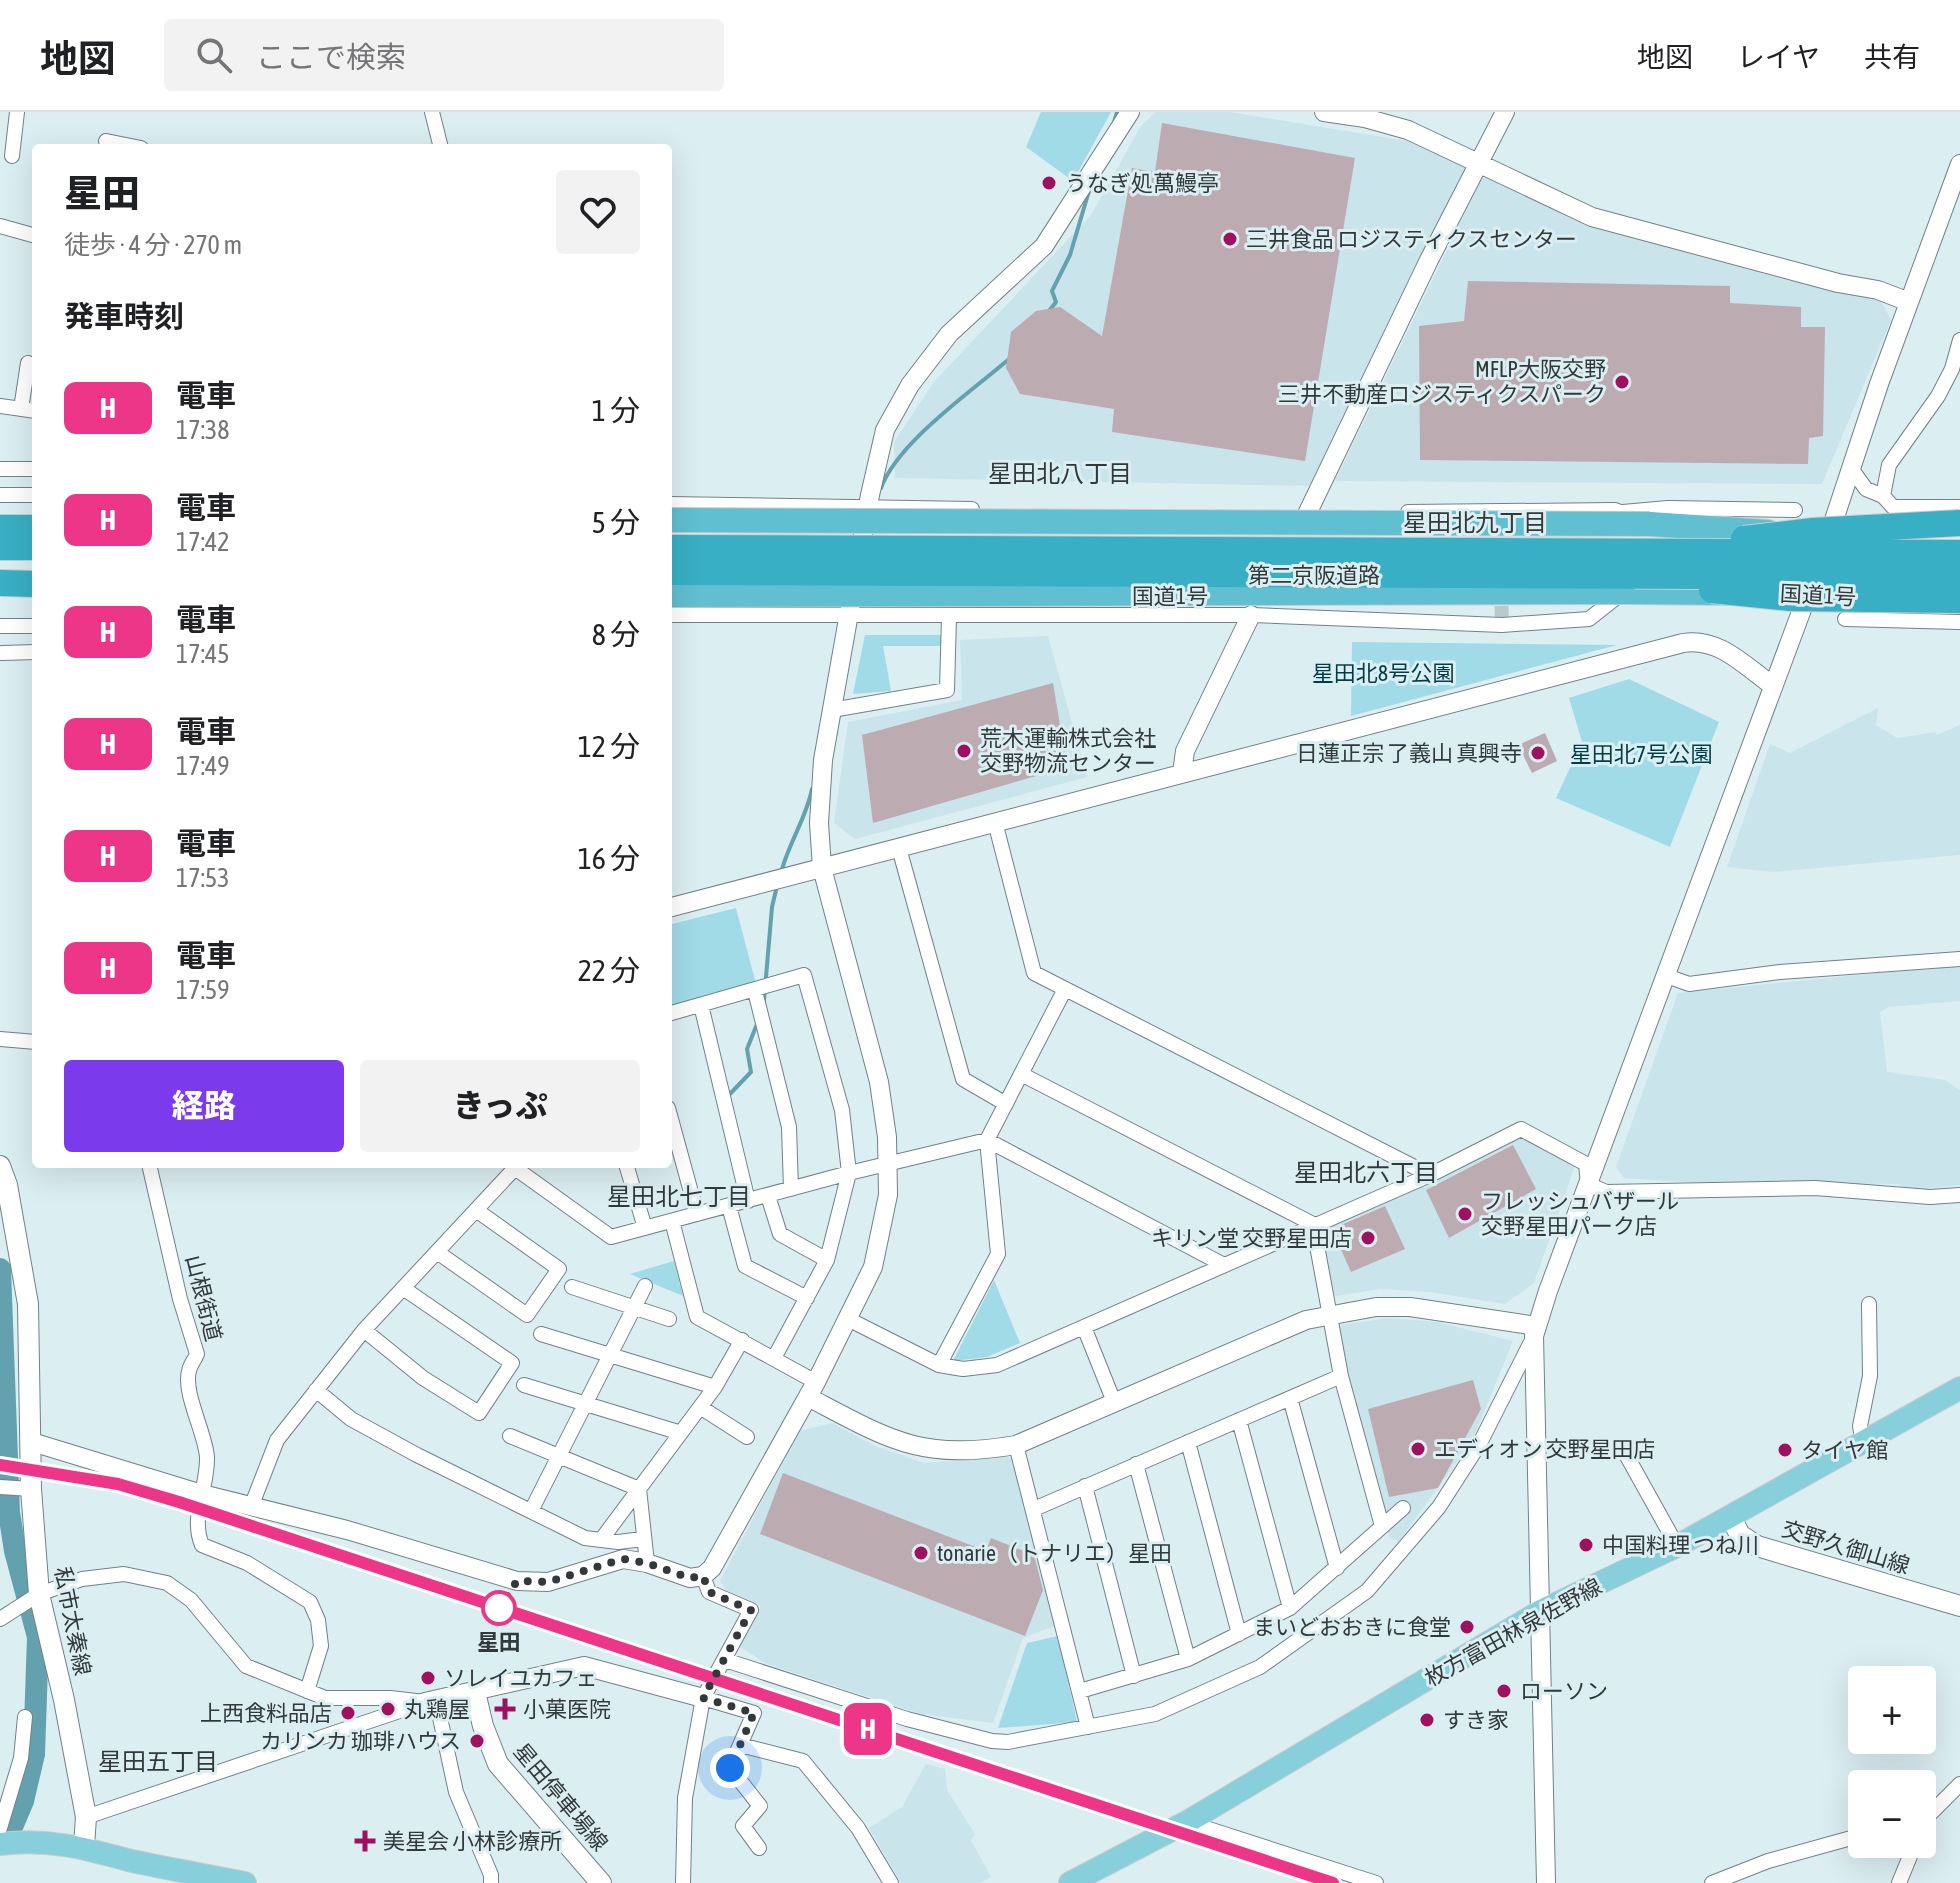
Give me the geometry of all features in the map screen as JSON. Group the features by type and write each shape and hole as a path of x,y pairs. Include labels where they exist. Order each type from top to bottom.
{"highway":[{"path":"1623,574 1813,531 1957,512"},
{"path":"0,517 32,518"},
{"path":"672,520 1650,524 1829,536 1960,535"},
{"path":"0,528 32,528"},
{"path":"0,547 32,547"},
{"name":"第二京阪道路","path":"672,548 1623,574 1960,553"},
{"path":"0,570 32,570"},
{"name":"第二京阪道路","path":"672,572 1960,577"},
{"path":"1623,574 1753,596 1960,601"},
{"name":"国道1号","path":"672,595 740,595 954,606 1623,574 1867,598 1960,601"},
{"path":"0,583 32,584"},
{"path":"0,595 32,595"}],"main road":[{"name":"私市太秦線","path":"0,1166 7,1185 28,1304 32,1442 27,1489 32,1598 64,1700 86,1817 84,1846"},
{"name":"枚方富田林泉佐野線","path":"1084,1880 1541,1611 1677,1546 1960,1388"},
{"name":"交野久御山線","path":"1730,1516 1740,1535 1757,1546 1960,1606"},
{"name":"星田停車場線","path":"475,1692 483,1726 498,1764 601,1883"},
{"path":"0,1844 47,1841 84,1846 129,1860 245,1883"}],"street":[{"path":"12,156 17,112"},
{"path":"432,112 440,144"},
{"path":"32,1442 202,1494 347,1530 517,1581 548,1582 623,1559 647,1563 690,1578 703,1576 712,1568 812,1389 873,1267 888,1195 887,1137 879,1082 822,868 819,796 868,508 885,430 910,385 949,334 1044,246 1130,112"},
{"path":"1324,112 1365,118 1408,130 1592,217 1838,283 1878,290 1909,302"},
{"path":"1307,514 1422,274 1505,112"},
{"path":"106,141 121,144"},
{"path":"725,1660 907,1719 992,1741 1008,1742 1155,1714 1260,1667 1367,1591 1439,1507 1480,1443 1536,1331 1664,975 1829,536 1850,467 1960,164"},
{"path":"0,226 32,235"},
{"path":"1883,496 1889,465 1938,396 1952,369 1960,340"},
{"path":"0,406 29,410 28,363"},
{"path":"1850,467 1866,489 1883,496 1893,507 1957,512"},
{"path":"0,469 32,469"},
{"path":"0,495 32,495"},
{"path":"672,504 1307,514 1501,509 1623,512 1668,508 1795,510"},
{"path":"1623,512 1650,524"},
{"path":"672,615 850,615 954,606 977,616 1251,615 1502,625 1589,619 1623,574"},
{"path":"672,602 740,595"},
{"path":"954,606 977,616"},
{"path":"832,710 947,690 954,606"},
{"path":"1182,773 1185,751 1251,615"},
{"path":"1845,619 1960,622"},
{"path":"0,626 32,626"},
{"path":"672,907 1699,641 1713,643 1773,686"},
{"path":"2,653 32,652"},
{"path":"995,822 1034,973 1430,1175"},
{"path":"899,848 963,1079 1006,1104"},
{"path":"1664,975 1689,984 1780,972 1960,959"},
{"path":"672,1013 804,975 842,1110 849,1173 827,1260 774,1358"},
{"path":"939,1365 998,1254 987,1140 1065,989"},
{"path":"755,991 789,1127 791,1189"},
{"path":"701,1005 748,1201"},
{"path":"0,1039 32,1042"},
{"path":"1021,1074 1313,1224"},
{"path":"672,1123 697,1214"},
{"path":"848,1319 939,1365 963,1369 997,1365 1430,1175 1521,1129 1586,1164 1588,1184"},
{"path":"521,1168 611,1237 849,1173 987,1140 1224,1265"},
{"name":"山根街道","path":"150,1168 180,1299 197,1354 188,1372 193,1401 206,1441 207,1467 202,1494"},
{"path":"251,1507 277,1440 316,1390 364,1330 516,1168"},
{"path":"627,1168 645,1228"},
{"path":"1588,1184 1606,1192 1815,1188 1930,1197 1960,1195"},
{"path":"768,1196 780,1234 827,1260"},
{"path":"729,1206 745,1266 807,1298"},
{"path":"437,1252 527,1315 559,1269 476,1210"},
{"path":"672,1221 697,1317 774,1358 812,1389 905,1445 948,1452 1016,1445 1267,1335 1329,1315 1376,1307 1410,1307 1536,1331"},
{"path":"1313,1224 1341,1376 1382,1526"},
{"path":"531,1511 645,1286"},
{"path":"572,1287 669,1319"},
{"path":"364,1330 423,1378 479,1413 512,1363 403,1288"},
{"path":"1863,1443 1860,1426 1870,1376 1869,1304"},
{"path":"1084,1327 1114,1402"},
{"path":"1536,1331 1546,1883"},
{"path":"541,1334 715,1387"},
{"path":"601,1540 715,1387 742,1340"},
{"path":"1034,1509 1341,1376"},
{"path":"524,1385 681,1433"},
{"path":"316,1390 351,1419 585,1538 618,1542 643,1539"},
{"path":"1290,1398 1337,1568"},
{"path":"700,1407 747,1437"},
{"path":"1239,1420 1290,1608"},
{"path":"510,1436 639,1489"},
{"path":"1188,1442 1239,1634"},
{"path":"1016,1445 1088,1727"},
{"path":"1623,1449 1677,1546"},
{"path":"1136,1464 1188,1659"},
{"path":"1085,1486 1134,1676"},
{"path":"1,1487 27,1489"},
{"path":"639,1489 647,1563"},
{"path":"202,1494 196,1532 202,1545 247,1563 310,1602 318,1620 321,1646 307,1691"},
{"path":"1080,1691 1188,1659 1290,1608 1403,1508"},
{"path":"0,1619 32,1598 82,1579 124,1574 167,1583 191,1600 246,1666 325,1698 431,1700"},
{"path":"683,1883 685,1798 703,1698 751,1610 709,1592 703,1576"},
{"path":"86,1817 431,1700 584,1666 754,1713 730,1768 760,1806 743,1826 759,1848"},
{"path":"431,1700 456,1792 491,1875 491,1883"},
{"path":"0,1828 8,1785 21,1758 25,1717"},
{"path":"740,1745 803,1761 858,1828 891,1883"},
{"path":"1936,1808 1960,1784"},
{"path":"1187,1822 1376,1883"},
{"path":"1712,1883 1768,1861 1848,1839"},
{"path":"1899,1883 1909,1858"}],"shaded area":[{"path":"1156,112 1230,112 1407,141 1468,169 1310,486 895,478 894,442 934,382 1091,215 1141,126"},
{"path":"1483,176 1584,223 1880,299 1891,320 1822,484 1335,481"},
{"path":"1048,636 1087,777 855,839 834,823 848,722 962,700 960,640"},
{"path":"1878,708 1876,725 1897,738 1935,732 1937,735 1960,725 1960,855 1773,872 1727,867 1770,744 1790,753"},
{"path":"1960,965 1960,1001 1888,1007 1880,1012 1887,1072 1945,1080 1960,1090 1960,1185 1913,1190 1897,1184 1686,1182 1624,1178 1616,1167 1678,993"},
{"path":"1521,1133 1576,1163 1534,1283 1505,1304 1430,1292 1380,1289 1336,1296 1329,1291 1319,1235 1322,1225"},
{"path":"1389,1318 1437,1322 1513,1341 1473,1439 1399,1541 1390,1539 1336,1335 1341,1325"},
{"path":"832,1423 875,1446 925,1463 1007,1456 1015,1462 1057,1625 1023,1638 993,1723 921,1714 767,1664 740,1647 760,1605 726,1590 720,1581 799,1431"},
{"path":"926,1764 945,1769 947,1790 975,1834 971,1840 991,1877 980,1883 901,1883 869,1828 902,1807"}],"green space":[{"path":"1041,112 1111,112 1073,181 1026,147"},
{"path":"865,635 943,635 941,646 883,646 891,691 853,694"},
{"name":"星田北8号公園","path":"1352,642 1617,645 1351,716"},
{"name":"星田北7号公園","path":"1629,679 1719,722 1670,847 1556,798 1582,742 1569,698"},
{"path":"736,908 756,984 672,1007 672,924"},
{"path":"674,1261 683,1296 630,1274"},
{"path":"994,1280 1020,1343 987,1357 953,1361"},
{"path":"1058,1636 1077,1722 998,1728 1027,1643"}],"building":[{"name":"三井食品 ロジスティクスセンター","path":"1162,123 1355,158 1305,461 1112,432 1114,409 1020,394 1006,368 1011,332 1036,311 1060,307 1102,336 1132,168 1155,172"},
{"name":"MFLP大阪交野 三井不動産ロジスティクスパーク","path":"1468,281 1730,286 1730,303 1801,307 1801,327 1825,327 1823,436 1809,438 1808,464 1420,460 1419,326 1464,321"},
{"name":"荒木運輸株式会社 交野物流センター","path":"1053,683 1067,767 873,823 862,735"},
{"name":"日蓮正宗 了義山 真興寺","path":"1545,733 1557,761 1532,773 1518,745"},
{"name":"フレッシュバザール 交野星田パーク店","path":"1513,1145 1536,1189 1449,1238 1426,1190"},
{"name":"キリン堂 交野星田店","path":"1385,1206 1405,1249 1351,1272 1332,1229"},
{"name":"エディオン 交野星田店","path":"1473,1380 1481,1409 1438,1488 1389,1497 1368,1409"},
{"name":"tonarie（トナリエ）星田","path":"783,1473 986,1551 991,1538 1034,1555 1043,1590 1025,1636 760,1534"}],"waterway":[{"path":"1114,122 1117,112"},
{"path":"1049,311 1056,302 1052,291 1070,255 1089,191"},
{"path":"881,488 903,453 919,436 1009,359"},
{"path":"781,873 812,789"},
{"path":"764,1000 772,907 777,886"},
{"path":"726,1098 751,1072 747,1049 757,1024"},
{"path":"0,1269 9,1512 15,1551 38,1637 34,1754 23,1801 9,1834"}],"tunnel":[{"path":"1501,585 1502,625"}],"railway":[{"path":"0,1465 118,1484 179,1502 1333,1883"}],"train":[{"name":"H","path":"0,1465 118,1484 179,1502 1333,1883"}],"place":[{"name":"うなぎ処萬鰻亭","path":"1049,183"},
{"name":"三井食品 ロジスティクスセンター","path":"1230,239"},
{"name":"MFLP大阪交野 三井不動産ロジスティクスパーク","path":"1622,382"},
{"name":"荒木運輸株式会社 交野物流センター","path":"964,751"},
{"name":"日蓮正宗 了義山 真興寺","path":"1538,753"},
{"name":"フレッシュバザール 交野星田パーク店","path":"1465,1214"},
{"name":"キリン堂 交野星田店","path":"1368,1238"},
{"name":"エディオン 交野星田店","path":"1418,1449"},
{"name":"タイヤ館","path":"1785,1450"},
{"name":"中国料理 つね川","path":"1586,1545"},
{"name":"tonarie（トナリエ）星田","path":"921,1553"},
{"name":"星田","path":"499,1608"},
{"name":"まいどおおきに食堂","path":"1467,1627"},
{"name":"ソレイユカフェ","path":"428,1678"},
{"name":"ローソン","path":"1504,1691"},
{"name":"丸鶏屋","path":"388,1709"},
{"name":"小菓医院","path":"505,1709"},
{"name":"上西食料品店","path":"348,1713"},
{"name":"すき家","path":"1427,1720"},
{"name":"カリンカ 珈琲ハウス","path":"477,1741"},
{"name":"美星会 小林診療所","path":"365,1841"}],"district":[{"name":"星田北八丁目","path":"1060,473"},
{"name":"星田北九丁目","path":"1475,522"},
{"name":"星田北六丁目","path":"1366,1172"},
{"name":"星田北七丁目","path":"679,1196"},
{"name":"星田五丁目","path":"158,1761"}],"route":[{"path":"499,1608 517,1581 548,1582 623,1559 647,1563 690,1578 703,1576 709,1592 751,1610 703,1698 754,1713 730,1768"}]}
